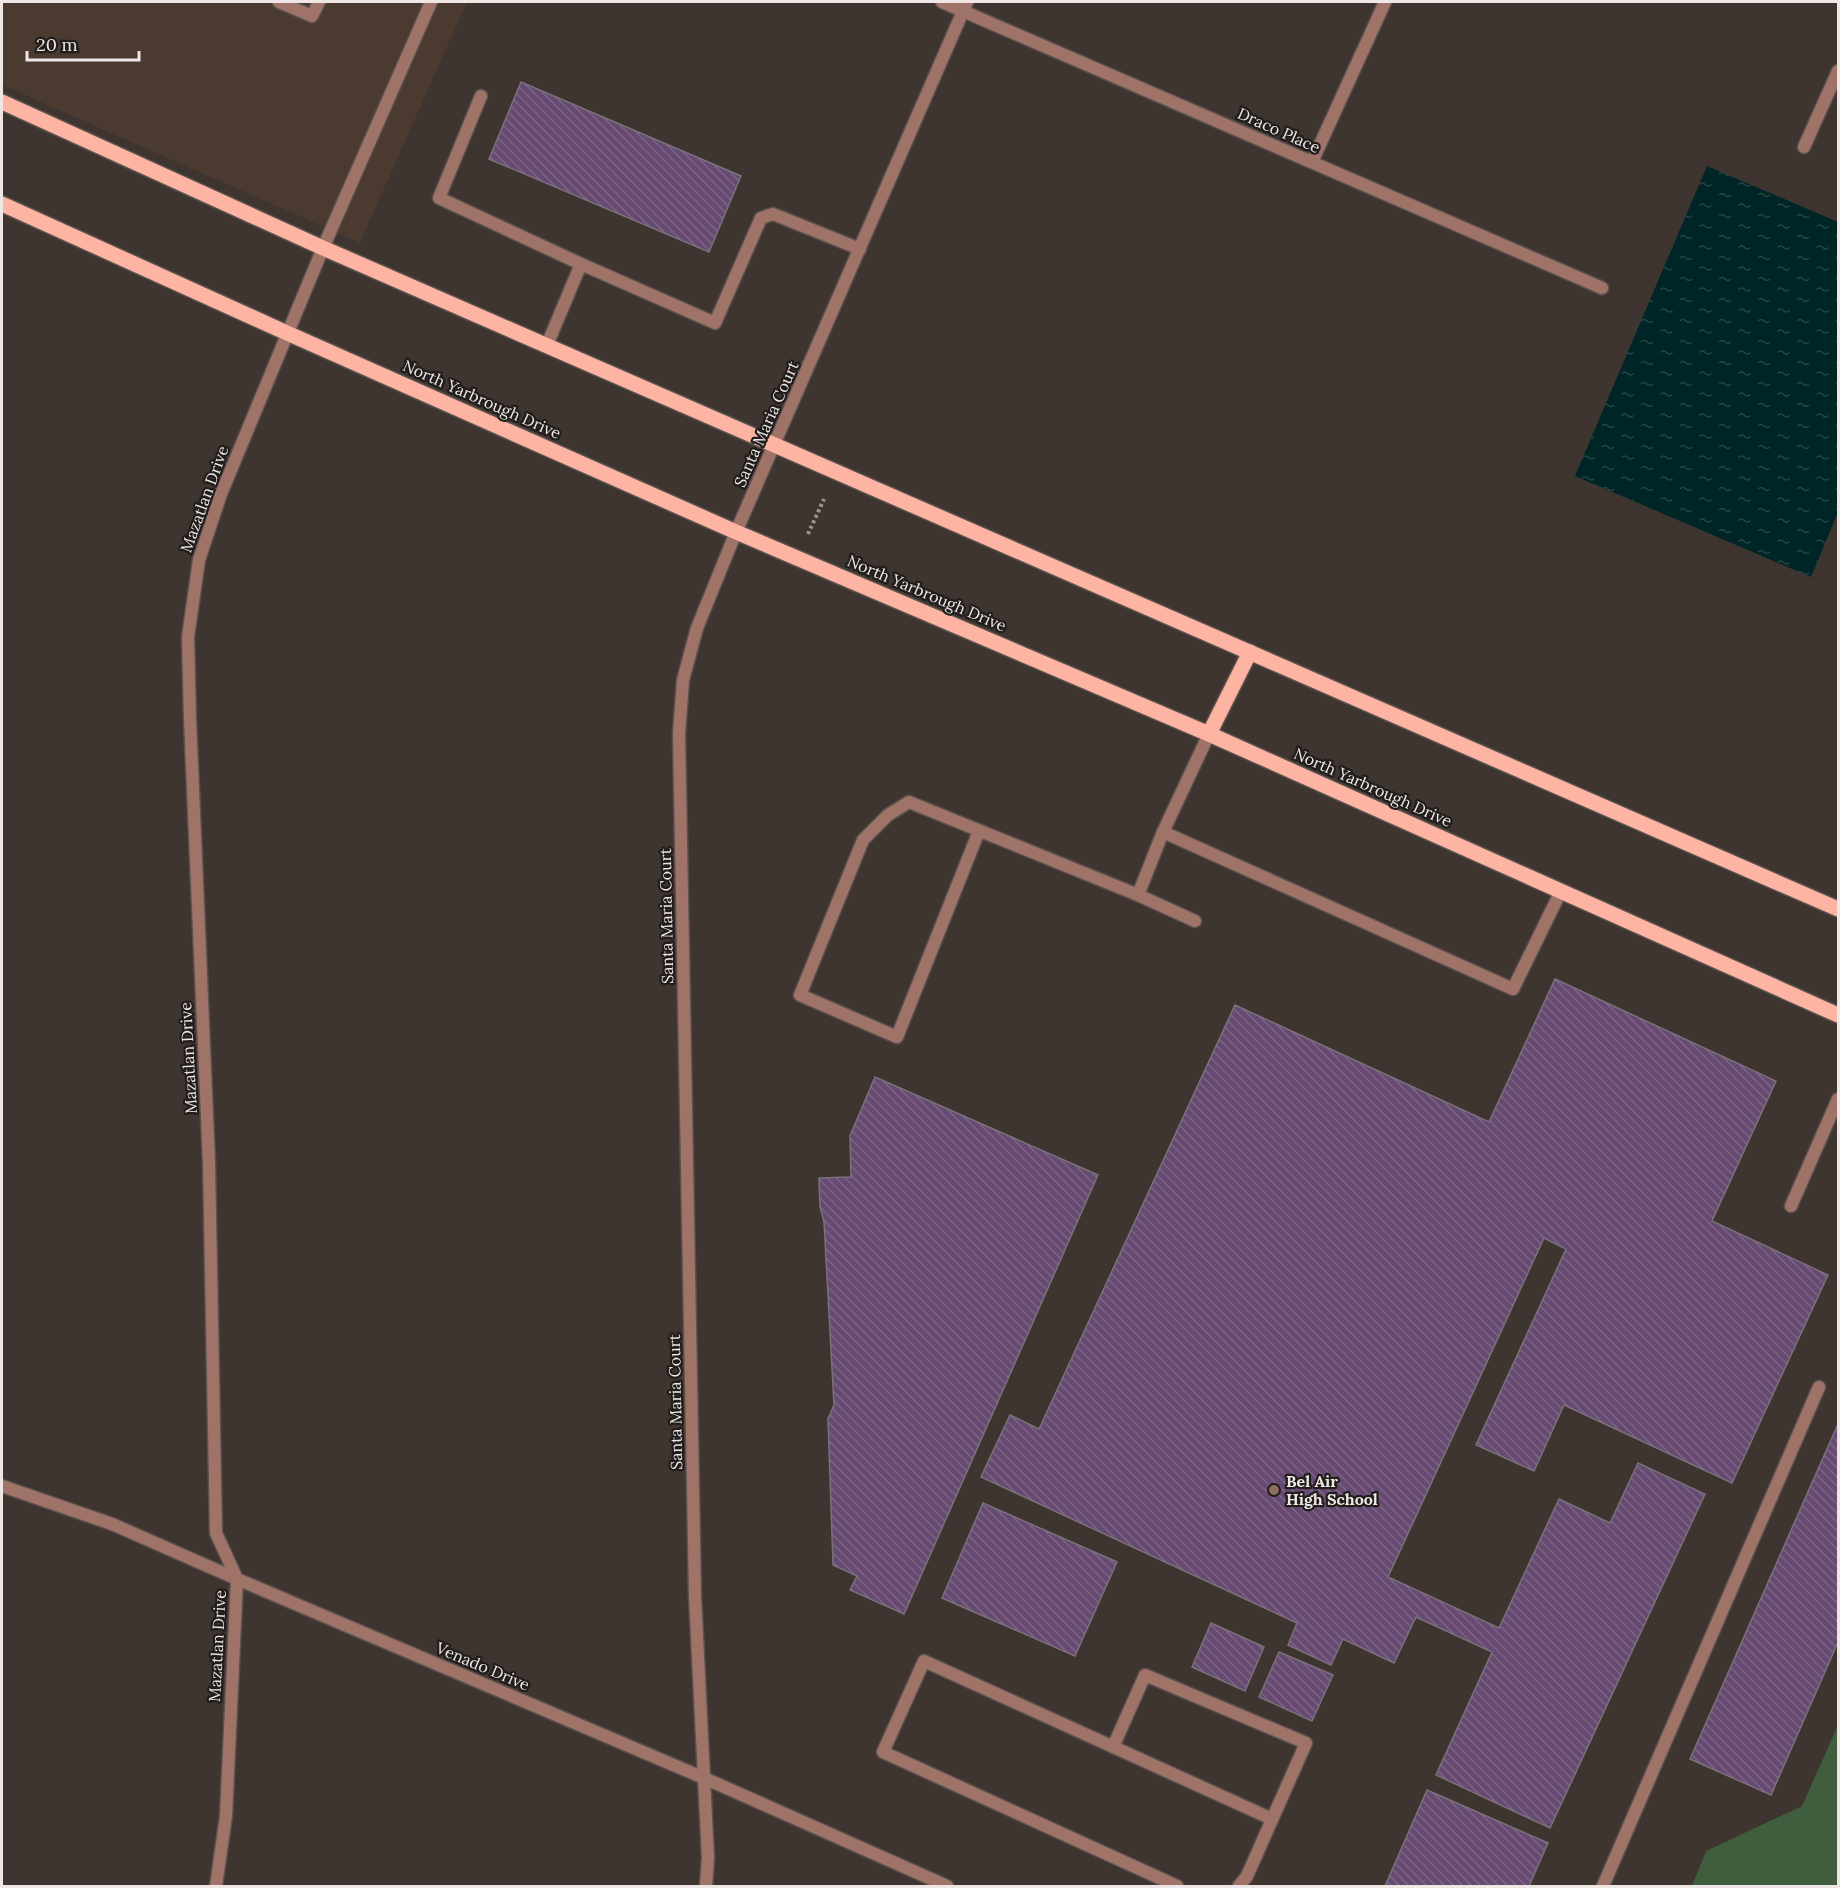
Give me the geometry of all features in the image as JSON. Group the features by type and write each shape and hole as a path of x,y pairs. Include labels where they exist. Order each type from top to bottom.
{"main road":[{"path":"2,102 322,248 1839,909"},
{"name":"North Yarbrough Drive","path":"2,204 286,333 736,532 1209,734 1839,1015"},
{"path":"1209,734 1250,652"}],"street":[{"path":"279,2 312,16 319,2"},
{"name":"Mazatlan Drive","path":"216,1887 226,1816 237,1579 216,1533 209,1163 188,637 199,560 221,494 322,248 432,2"},
{"name":"Draco Place","path":"942,2 965,6 1312,162 1602,288"},
{"path":"1312,162 1385,2"},
{"name":"Santa Maria Court","path":"706,1887 708,1858 695,1584 679,734 683,680 697,628 736,532 965,6"},
{"path":"1804,147 1839,71"},
{"path":"481,96 439,198 715,323 760,218 773,214 860,249"},
{"path":"547,345 581,264"},
{"path":"1138,895 1163,832 1209,734"},
{"path":"979,831 897,1037 800,995 863,840 888,815 909,801 1138,895 1195,921"},
{"path":"1163,832 1513,989 1561,891"},
{"path":"1791,1206 1839,1099"},
{"path":"1603,1887 1819,1387"},
{"name":"Venado Drive","path":"2,1486 112,1524 704,1778 947,1887"},
{"path":"1177,1887 883,1752 924,1661 1272,1819"},
{"path":"1113,1747 1145,1675 1306,1743 1247,1876 1239,1887"}],"path":[{"path":"807,537 824,499"}],"shaded area":[{"path":"2,2 467,2 360,243 2,85"}],"green space":[{"path":"1838,1725 1838,1886 1692,1886 1706,1851 1802,1806"}],"water":[{"path":"1707,166 1838,222 1838,512 1811,577 1575,476"}],"building":[{"path":"521,82 741,176 709,252 489,159"},
{"path":"1555,979 1776,1081 1712,1221 1828,1275 1732,1483 1564,1405 1534,1471 1476,1445 1566,1249 1544,1238 1388,1577 1499,1628 1559,1499 1610,1523 1638,1463 1705,1494 1550,1828 1436,1775 1492,1652 1416,1617 1394,1663 1343,1639 1331,1665 1288,1645 1297,1623 981,1477 1010,1415 1039,1429 1235,1005 1489,1122"},
{"path":"875,1077 1098,1175 904,1614 850,1590 857,1576 833,1565 828,1419 834,1405 824,1222 820,1207 819,1178 851,1177 850,1136"},
{"path":"1838,1424 1838,1642 1771,1795 1690,1759"},
{"path":"983,1503 1117,1562 1075,1656 942,1598"},
{"path":"1211,1623 1264,1647 1245,1691 1192,1667"},
{"path":"1279,1652 1333,1675 1312,1721 1259,1697"},
{"path":"1427,1790 1548,1843 1529,1886 1385,1886"}],"place":[{"name":"Bel Air High School","path":"1274,1490"}]}
